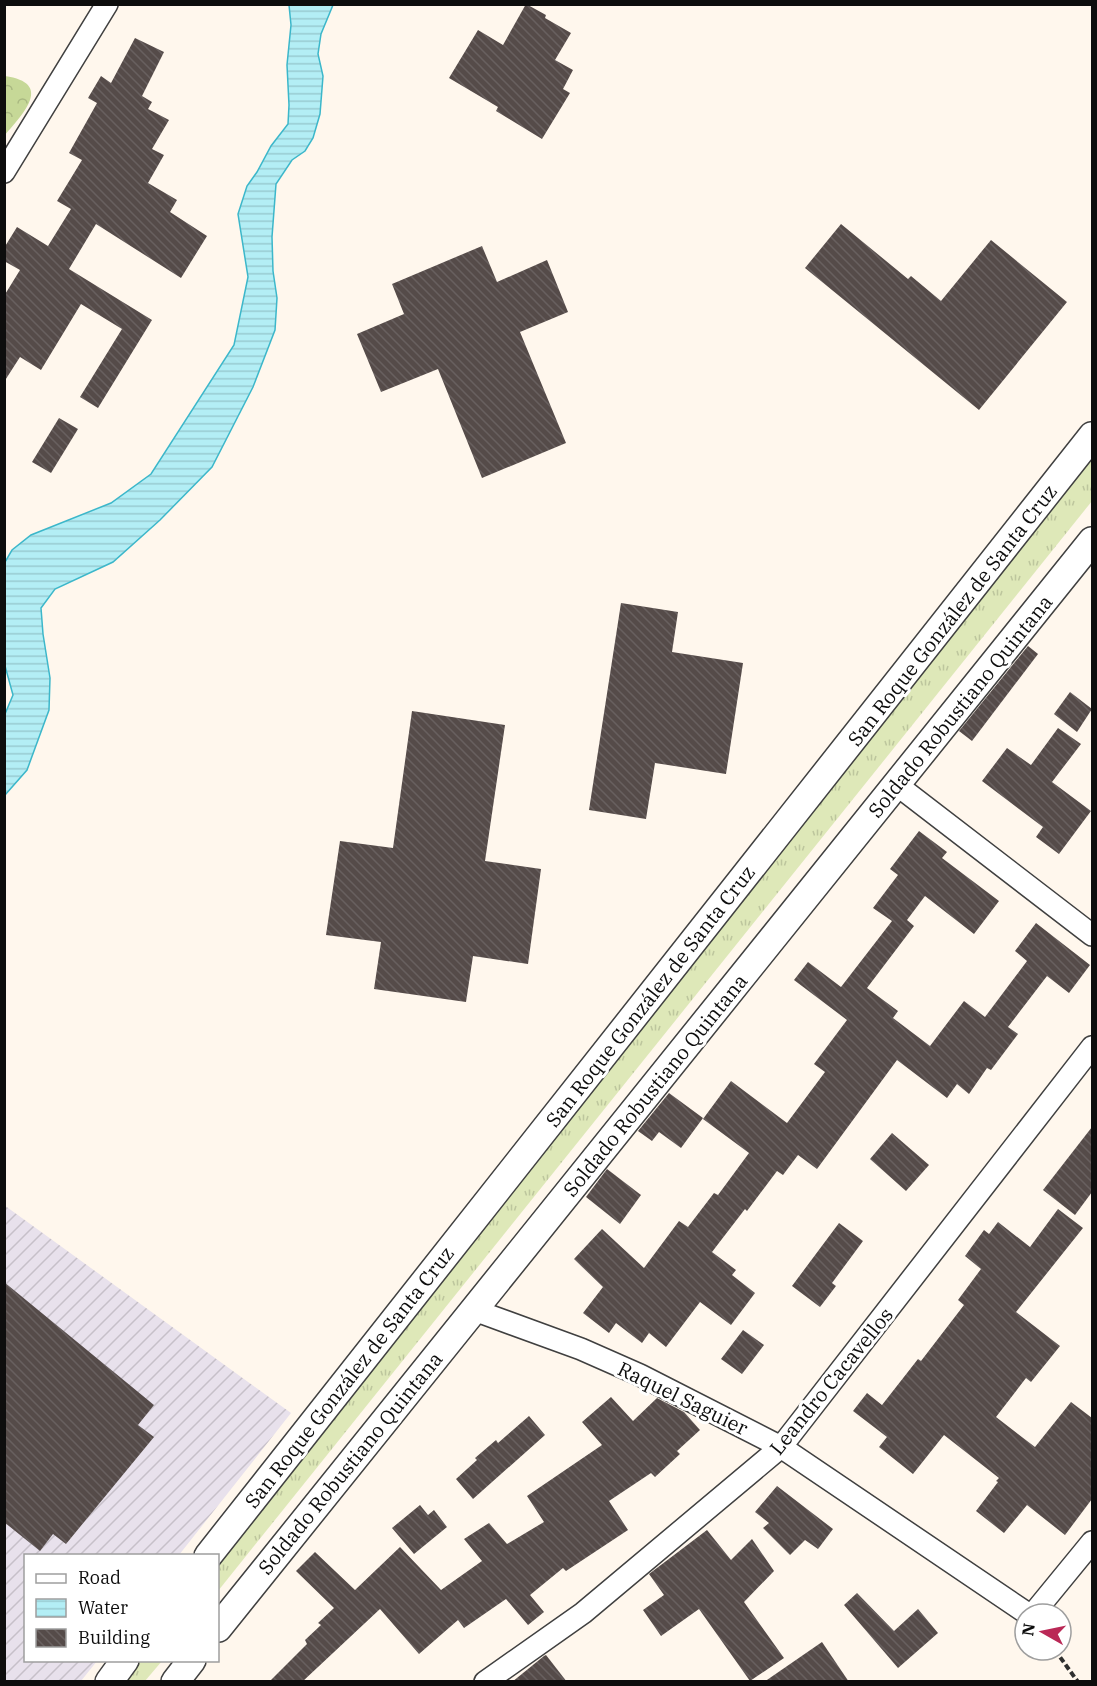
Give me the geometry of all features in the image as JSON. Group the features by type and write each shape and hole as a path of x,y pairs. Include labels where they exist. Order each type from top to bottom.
{"street":[{"path":"4,172 107,4"},
{"name":"San Roque González de Santa Cruz","path":"210,1554 1092,436"},
{"name":"Soldado Robustiano Quintana","path":"219,1627 1092,542"},
{"path":"897,785 1092,935"},
{"name":"Leandro Cacavellos","path":"485,1682 583,1613 781,1447 1092,1047"},
{"name":"Raquel Saguier","path":"474,1310 581,1349 640,1375 781,1447 1013,1604"},
{"path":"1043,1602 1092,1542"},
{"path":"109,1682 124,1662"},
{"path":"175,1682 190,1662"}],"path":[{"path":"1064,1662 1078,1682"}],"shaded area":[{"path":"4,1205 291,1413 180,1554 24,1554 24,1662 96,1662 81,1681 5,1681"}],"green space":[{"path":"5,76 20,80 28,85 31,92 26,109 5,135"},
{"path":"1092,451 1092,501 219,1590 219,1557"},
{"path":"136,1662 161,1662 145,1681 120,1682"}],"water":[{"path":"289,5 333,5 321,34 318,54 323,76 320,114 313,138 305,151 292,160 276,184 272,237 277,298 275,330 253,387 212,467 160,520 113,562 55,589 41,608 50,678 49,710 27,770 5,795 5,714 13,695 5,666 5,562 12,550 31,535 111,503 151,474 234,345 248,277 238,214 247,186 271,146 288,124 287,65 291,25"}],"building":[{"path":"526,4 571,33 555,60 573,70 563,89 570,93 542,139 496,111 498,107 449,78 478,30 503,45"},
{"path":"135,38 164,52 142,96 152,102 148,109 169,120 152,149 164,155 148,183 177,200 170,212 207,236 181,278 96,224 69,269 152,320 98,408 80,397 122,329 81,304 41,370 20,357 4,382 4,296 20,270 4,261 4,248 17,227 48,246 71,209 57,201 82,160 69,153 97,103 88,98 101,76 111,83"},
{"path":"841,224 908,279 911,276 941,301 991,240 1067,302 979,410 805,268"},
{"path":"482,246 497,282 547,260 568,312 520,332 566,443 482,478 438,369 381,392 357,334 404,314 392,284"},
{"path":"59,418 78,429 51,473 32,462"},
{"path":"621,603 678,612 672,652 743,663 726,774 655,763 646,819 589,810"},
{"path":"1028,646 1038,654 972,741 959,731"},
{"path":"1070,692 1092,709 1077,732 1054,714"},
{"path":"412,711 505,725 485,861 541,869 528,964 473,956 466,1002 374,989 381,942 326,935 340,841 393,848"},
{"path":"1058,728 1081,744 1052,782 1091,811 1059,854 1036,837 1043,827 982,781 1007,748 1031,765"},
{"path":"919,831 947,852 942,858 999,901 974,934 925,896 907,920 914,926 867,988 898,1011 893,1018 930,1046 964,1001 985,1017 1027,961 1015,951 1036,923 1090,965 1069,993 1047,976 1008,1027 1018,1034 991,1070 987,1068 969,1094 957,1084 947,1098 897,1060 817,1169 798,1155 783,1175 777,1171 712,1252 736,1270 732,1275 755,1293 731,1325 700,1302 666,1347 649,1333 642,1343 616,1323 609,1333 583,1313 603,1287 574,1259 602,1229 644,1268 679,1221 688,1227 714,1193 718,1195 749,1153 703,1119 731,1081 787,1123 825,1072 814,1064 847,1020 794,980 808,962 841,987 892,921 873,908 898,875 890,869"},
{"path":"669,1093 703,1118 681,1148 659,1132 652,1141 638,1131"},
{"path":"1092,1127 1092,1192 1075,1215 1043,1190"},
{"path":"892,1133 929,1165 906,1191 870,1159"},
{"path":"607,1169 641,1195 620,1224 586,1197"},
{"path":"1058,1209 1083,1228 1016,1312 1060,1346 1031,1382 1026,1378 996,1417 1035,1447 1071,1402 1092,1418 1092,1499 1065,1535 1027,1505 1004,1533 976,1511 999,1478 944,1435 913,1474 879,1447 887,1437 853,1411 867,1393 882,1405 918,1359 921,1361 964,1305 958,1300 981,1269 965,1256 984,1230 989,1234 998,1222 1030,1247"},
{"path":"839,1223 863,1241 832,1283 836,1286 820,1307 792,1286"},
{"path":"4,1282 154,1405 138,1425 154,1437 66,1544 53,1534 40,1551 4,1522"},
{"path":"743,1330 764,1345 742,1374 721,1359"},
{"path":"611,1397 633,1421 657,1398 684,1412 700,1430 677,1451 680,1454 655,1477 651,1473 609,1501 628,1530 566,1571 563,1568 530,1595 544,1612 528,1625 506,1599 464,1628 458,1620 419,1654 380,1609 302,1682 269,1682 307,1644 305,1640 334,1608 296,1571 315,1552 355,1590 400,1547 441,1590 482,1561 464,1539 489,1523 507,1544 544,1522 527,1496 602,1445 582,1422"},
{"path":"529,1416 545,1435 473,1499 456,1479 477,1460 475,1458 496,1440 498,1443"},
{"path":"777,1486 833,1529 818,1549 805,1540 790,1555 763,1528 769,1523 755,1512"},
{"path":"420,1505 428,1515 434,1510 447,1527 414,1554 392,1528"},
{"path":"707,1530 731,1560 752,1539 774,1571 744,1602 784,1658 750,1681 699,1609 661,1636 643,1610 664,1595 649,1574"},
{"path":"857,1593 894,1631 918,1609 938,1633 898,1668 844,1605"},
{"path":"822,1642 849,1682 764,1682"},
{"path":"546,1655 567,1682 512,1682 544,1656"}]}
